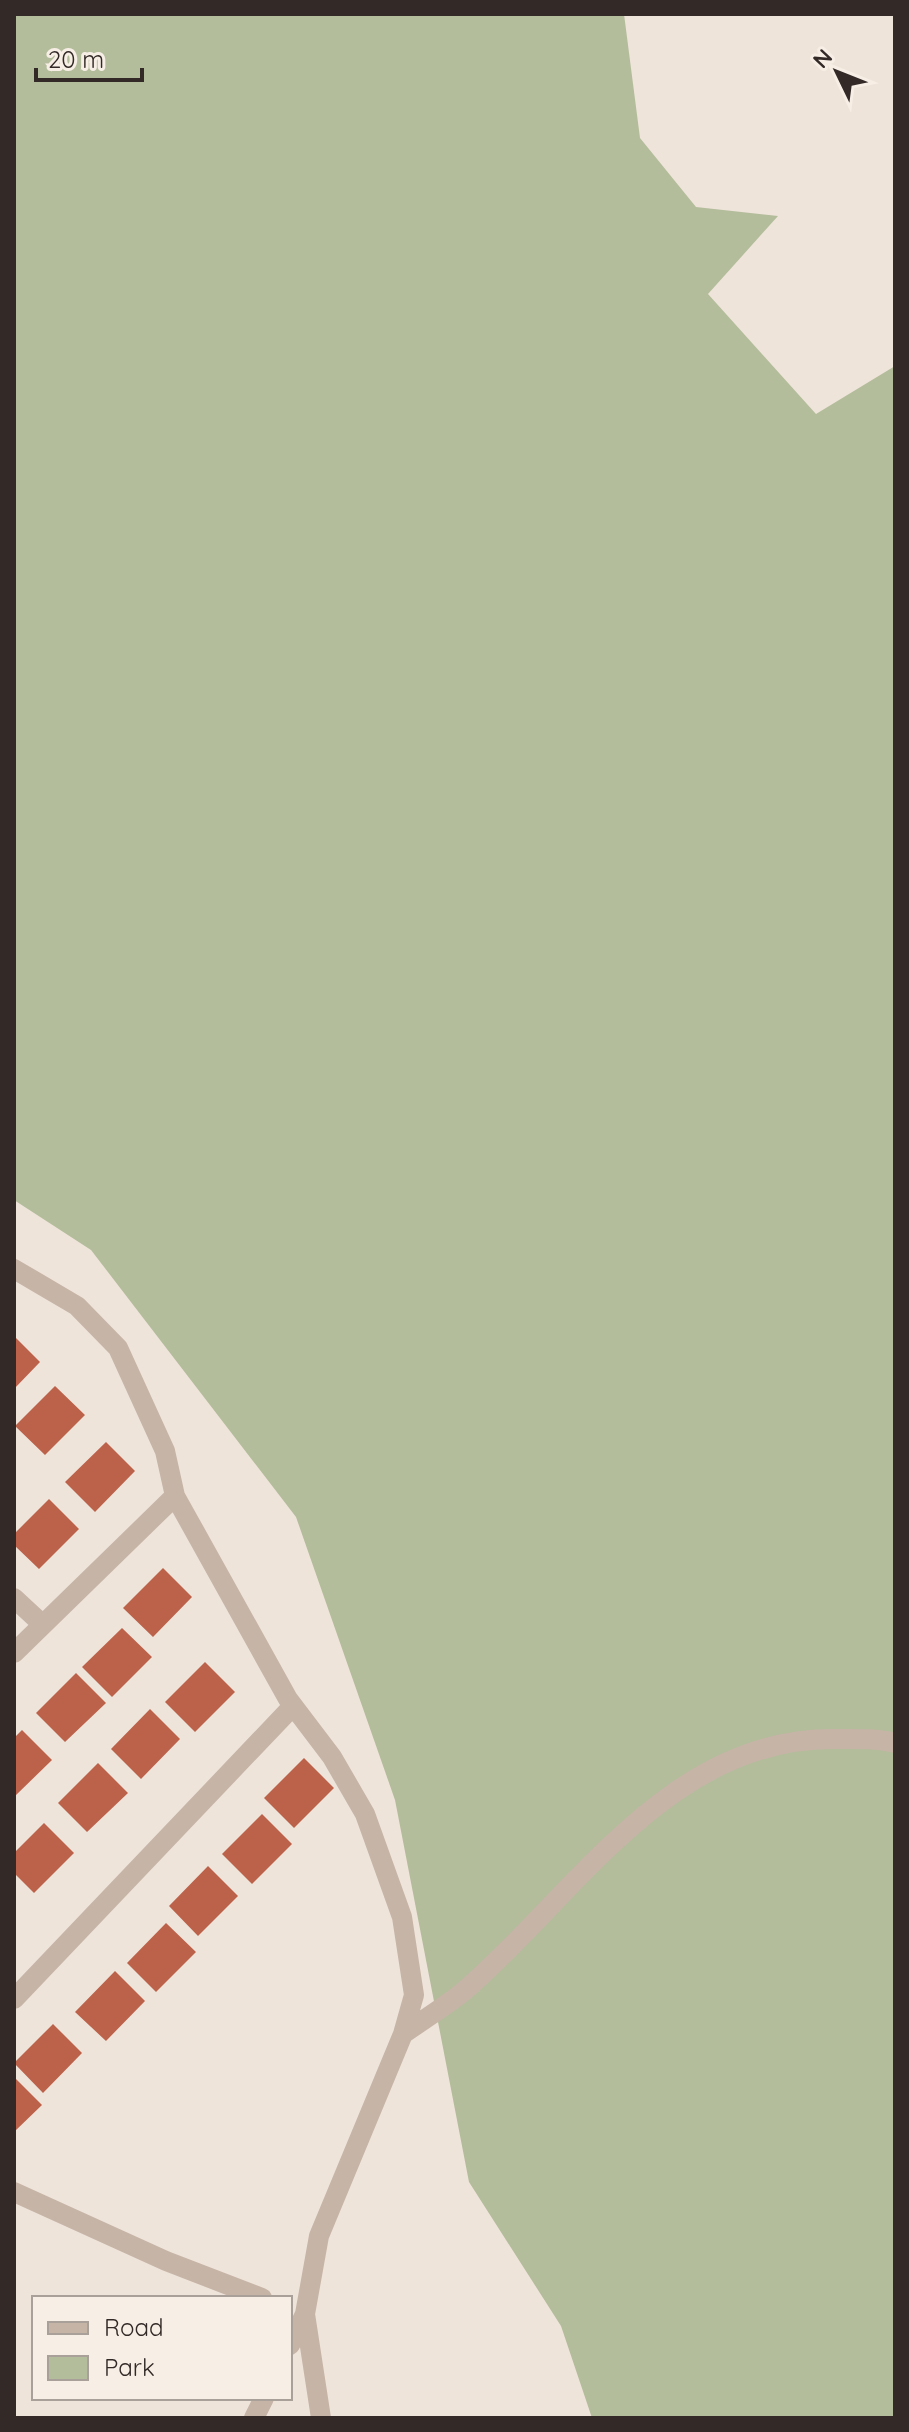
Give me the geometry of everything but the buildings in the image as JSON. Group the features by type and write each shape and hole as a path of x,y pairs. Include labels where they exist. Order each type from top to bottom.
{"street":[{"path":"14,1269 77,1306 118,1348 165,1451 175,1496 293,1706 332,1757 365,1814 386,1870 411,1956 414,1995 403,2034 319,2236 292,2336"},
{"path":"14,1653 41,1623 175,1496"},
{"path":"14,1598 41,1623"},
{"path":"14,1999 293,1706"},
{"path":"403,2034 463,1991 560,1894 673,1792 739,1755 806,1738 879,1739 895,1743"},
{"path":"14,2192 166,2261 257,2296"},
{"path":"298,2311 321,2418"},
{"path":"254,2418 263,2400"}],"green space":[{"path":"14,14 624,14 640,138 696,207 778,216 708,294 816,414 895,366 895,2418 592,2418 561,2326 469,2182 395,1800 296,1517 91,1250 14,1200"}]}
